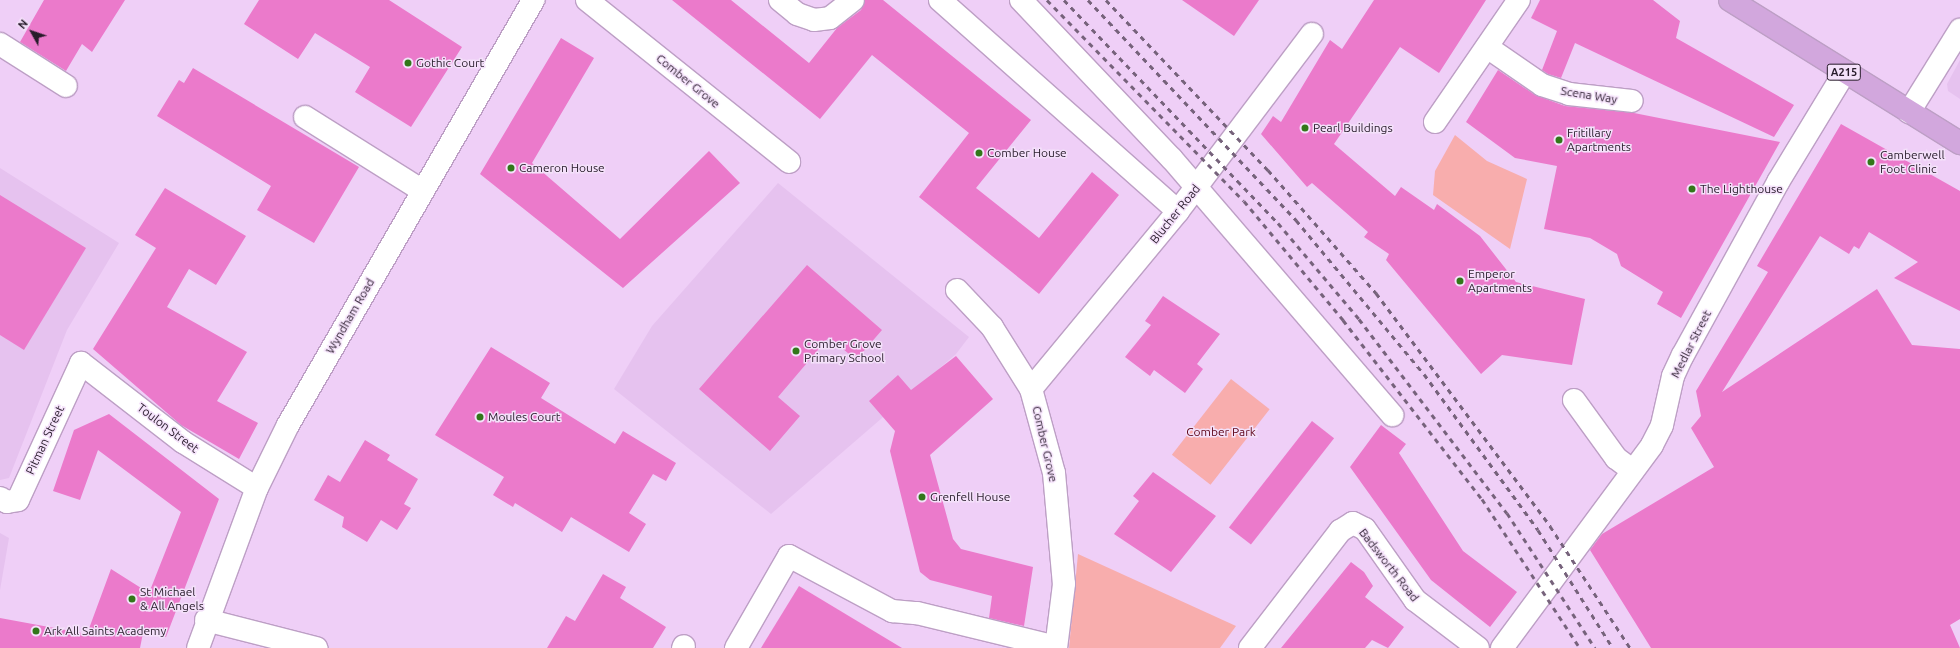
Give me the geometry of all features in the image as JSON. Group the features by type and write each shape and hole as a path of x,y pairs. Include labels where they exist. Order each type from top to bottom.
{"main road":[{"name":"A215","path":"1730,0 1960,143"}],"street":[{"name":"Wyndham Road","path":"198,648 206,620 258,488 288,425 533,0"},
{"name":"Comber Grove","path":"587,0 789,162"},
{"path":"780,0 797,14 814,20 830,18 853,0"},
{"path":"940,0 1178,211"},
{"path":"1021,0 1196,189 1392,415"},
{"path":"1435,122 1519,0"},
{"path":"1909,112 1960,30"},
{"name":"Blucher Road","path":"1032,389 1196,189 1312,34"},
{"path":"0,44 66,86"},
{"name":"Scena Way","path":"1487,47 1542,85 1570,94 1632,101"},
{"name":"Medlar Street","path":"1502,648 1633,471 1662,426 1673,376 1683,355 1778,182 1845,72"},
{"path":"305,117 423,191"},
{"name":"Comber Grove","path":"957,290 992,327 1032,389 1054,472 1064,584 1056,648"},
{"name":"Toulon Street","path":"81,363 183,442 258,488"},
{"name":"Pitman Street","path":"0,498 7,502 18,500 81,363"},
{"path":"1574,400 1616,458 1633,471"},
{"name":"Badsworth Road","path":"1250,648 1340,531 1353,523 1365,529 1415,600 1478,648"},
{"path":"736,648 788,556 892,611 916,613 1056,648"},
{"path":"206,620 316,648"}],"shaded area":[{"path":"1960,60 1960,99 1948,91 1947,84"},
{"path":"0,168 119,243 67,330 9,478 0,480"},
{"name":"Comber Grove Primary School","path":"778,183 969,337 956,354 771,514 614,389 652,326"},
{"path":"0,533 9,538 0,590"}],"green space":[{"path":"1455,135 1487,161 1527,179 1510,249 1433,195 1435,171"},
{"name":"Comber Park","path":"1231,379 1270,409 1211,485 1172,455"},
{"path":"1078,554 1236,626 1220,648 1069,648"}],"building":[{"path":"44,0 125,0 92,52 82,44 66,71 20,42"},
{"name":"Gothic Court","path":"259,0 389,0 462,47 411,127 355,92 370,67 315,33 298,59 244,24"},
{"name":"Comber House","path":"672,0 731,0 809,63 837,28 861,10 865,0 883,0 1031,120 976,188 1039,238 1092,172 1119,195 1039,294 919,197 969,133 872,55 820,119"},
{"path":"1182,0 1259,0 1234,36"},
{"path":"1374,0 1486,0 1439,73 1400,47 1334,144 1395,196 1401,187 1434,210 1437,204 1480,236 1516,282 1585,299 1572,365 1502,355 1481,374 1386,260 1389,254 1364,237 1368,232 1312,183 1307,187 1261,134 1273,116 1281,122 1330,40 1342,49"},
{"path":"1540,0 1653,0 1680,21 1676,38 1794,105 1774,137 1575,43 1561,78 1548,74 1542,70 1557,31 1531,18"},
{"name":"Cameron House","path":"561,38 594,58 532,163 620,239 709,151 740,183 623,288 480,174"},
{"path":"193,68 359,167 314,243 257,210 271,186 157,116 179,80 184,83"},
{"path":"1498,70 1535,95 1565,106 1634,113 1780,142 1681,318 1657,304 1663,292 1621,266 1617,254 1590,238 1544,229 1557,166 1515,158 1466,122"},
{"path":"1841,124 1960,191 1960,311 1894,278 1918,262 1869,232 1859,249 1854,246 1849,254 1820,236 1722,392 1877,289 1912,345 1960,349 1960,619 1950,625 1960,648 1651,648 1590,550 1602,534 1714,467 1691,428 1701,416 1696,391 1768,272 1757,266"},
{"path":"165,188 246,236 216,285 189,269 167,307 247,352 217,401 258,423 239,459 181,425 93,349 156,248 135,235"},
{"path":"0,195 86,248 24,350 0,335"},
{"path":"807,265 882,330 856,360 829,337 778,397 800,416 770,451 699,389"},
{"path":"1163,296 1220,334 1197,364 1203,369 1185,393 1154,370 1150,376 1125,357 1151,325 1145,321"},
{"path":"491,347 550,383 541,398 615,444 623,431 676,463 666,481 653,474 629,513 646,524 629,552 571,517 562,532 515,503 513,507 493,495 504,477 435,435"},
{"name":"Grenfell House","path":"956,356 993,399 930,455 953,539 961,549 1033,567 1024,626 989,618 992,596 930,580 920,572 890,451 895,431 869,401 898,375 911,390"},
{"path":"109,414 219,499 166,637 144,628 140,648 0,648 0,618 87,634 111,569 149,593 181,512 98,450 80,500 53,491 74,430"},
{"path":"1312,421 1334,438 1251,545 1229,527"},
{"path":"1381,425 1406,444 1399,453 1463,551 1517,592 1490,627 1431,580 1350,467"},
{"path":"365,440 390,455 387,460 418,479 404,504 411,508 397,530 381,520 367,542 342,527 344,517 314,500 328,475 340,482"},
{"path":"1153,472 1216,516 1171,572 1114,534 1139,501 1133,496"},
{"path":"1351,562 1364,572 1373,586 1365,597 1404,627 1388,648 1372,640 1365,648 1281,648"},
{"path":"603,574 626,587 620,598 666,627 653,648 547,648 566,616 575,621"},
{"path":"799,586 902,648 761,648"}],"railway":[{"path":"1047,0 1244,201 1343,320 1482,499 1580,648"},
{"path":"1064,0 1278,223 1359,319 1507,513 1595,648"},
{"path":"1088,0 1296,220 1424,374 1538,530 1613,648"},
{"path":"1106,0 1268,170 1376,293 1550,526 1630,648"}],"place":[{"name":"Gothic Court","path":"408,63"},
{"name":"Pearl Buildings","path":"1305,128"},
{"name":"Fritillary Apartments","path":"1559,140"},
{"name":"Comber House","path":"979,153"},
{"name":"Camberwell Foot Clinic","path":"1871,162"},
{"name":"Cameron House","path":"511,168"},
{"name":"The Lighthouse","path":"1692,189"},
{"name":"Emperor Apartments","path":"1460,281"},
{"name":"Comber Grove Primary School","path":"796,351"},
{"name":"Moules Court","path":"480,417"},
{"name":"Grenfell House","path":"922,497"},
{"name":"St Michael & All Angels","path":"132,599"},
{"name":"Ark All Saints Academy","path":"36,631"}]}
